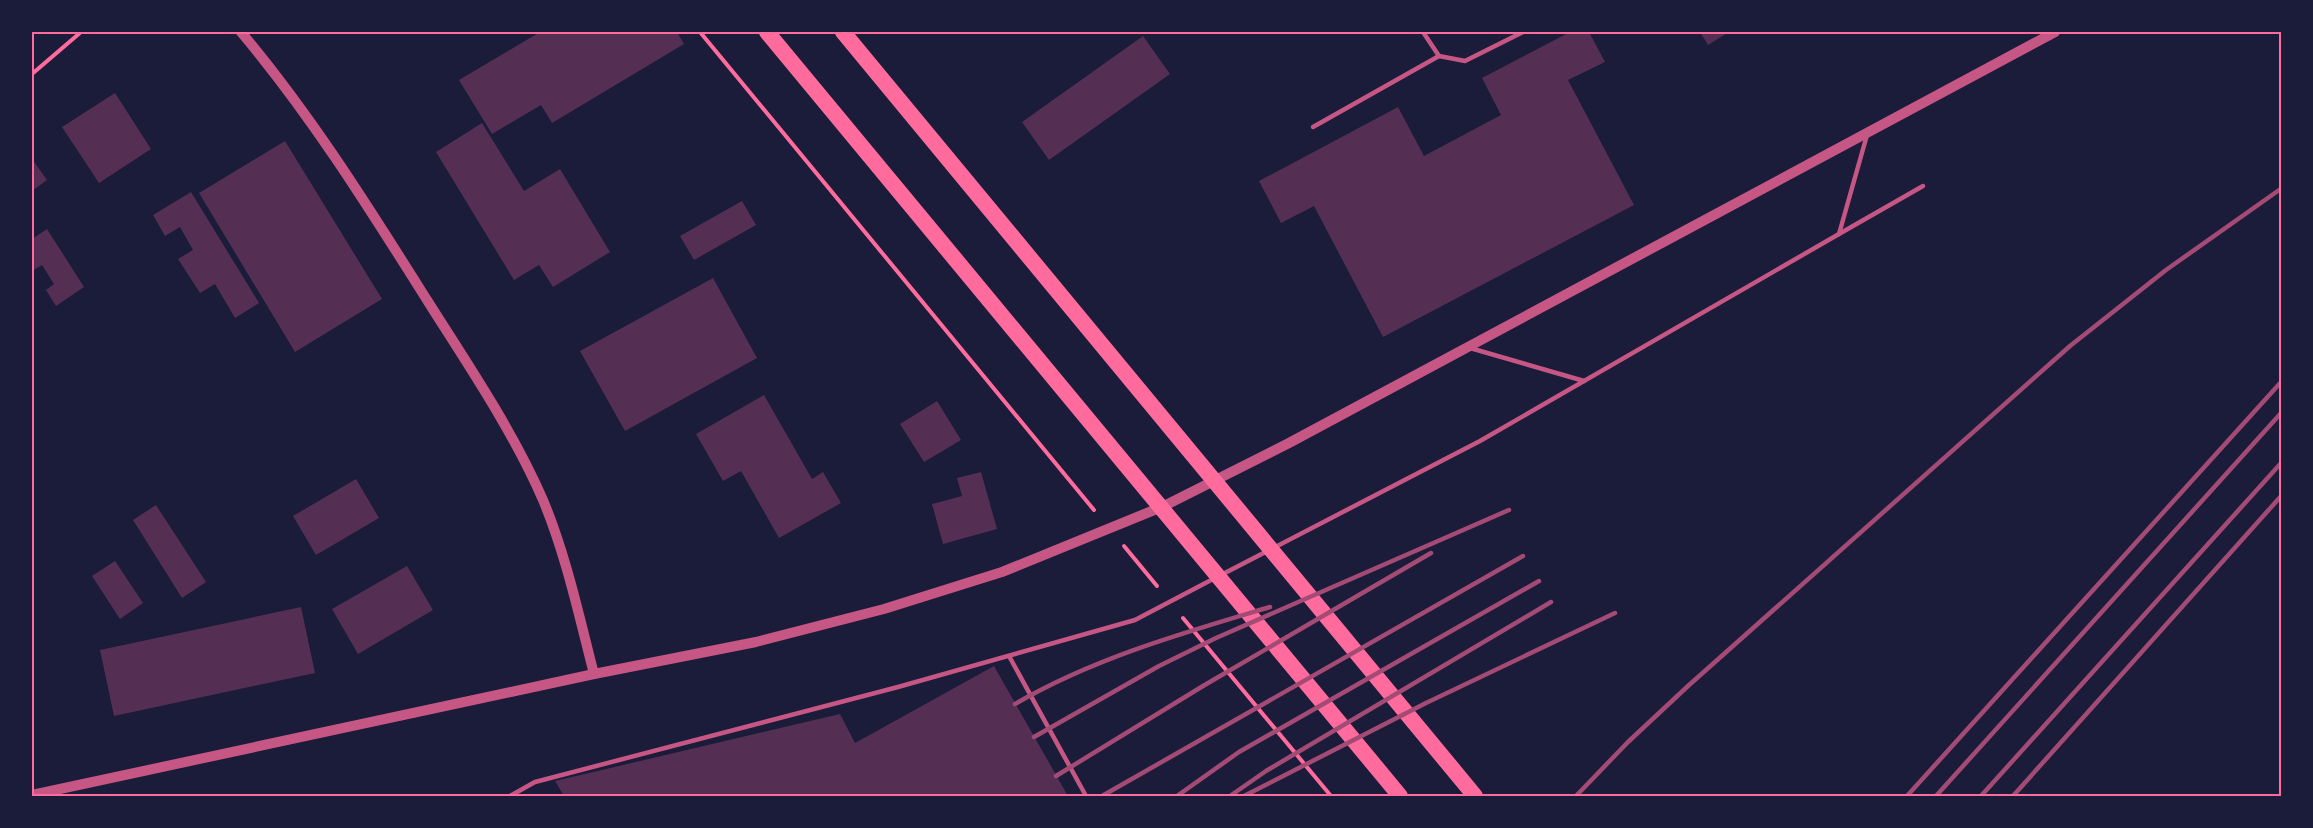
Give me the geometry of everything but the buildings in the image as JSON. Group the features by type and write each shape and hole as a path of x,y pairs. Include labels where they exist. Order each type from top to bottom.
{"highway":[{"path":"767,32 1400,796"},
{"path":"843,32 1475,796"}],"street":[{"path":"241,32 270,66 324,141 387,236 510,432 543,500 560,546 594,674"},
{"path":"32,795 64,792 594,674 756,642 884,609 1002,572 1164,507 1289,443 2055,32"}],"lane":[{"path":"1423,32 1439,56"},
{"path":"1313,127 1439,56 1465,61 1523,32"},
{"path":"1839,234 1868,132"},
{"path":"510,796 535,782 1009,656 1135,620 1470,446 1923,186"},
{"path":"1467,347 1584,381"},
{"path":"1009,656 1086,796"}],"path":[{"path":"32,74 81,32"},
{"path":"699,32 1095,511"},
{"path":"1118,538 1163,594"},
{"path":"1179,612 1331,796"}],"railway":[{"path":"1576,796 1628,742 1688,686 2070,346 2166,270 2282,188"},
{"path":"1907,796 2282,381"},
{"path":"1936,796 2282,412"},
{"path":"1981,796 2282,462"},
{"path":"2013,796 2282,495"},
{"path":"1034,737 1159,666 1216,638 1509,510"},
{"path":"1056,776 1203,686 1431,553"},
{"path":"1102,796 1523,556"},
{"path":"1177,796 1239,752 1539,581"},
{"path":"1230,796 1266,771 1551,602"},
{"path":"1015,704 1107,660 1270,607"},
{"path":"1244,796 1426,703 1615,613"}]}
